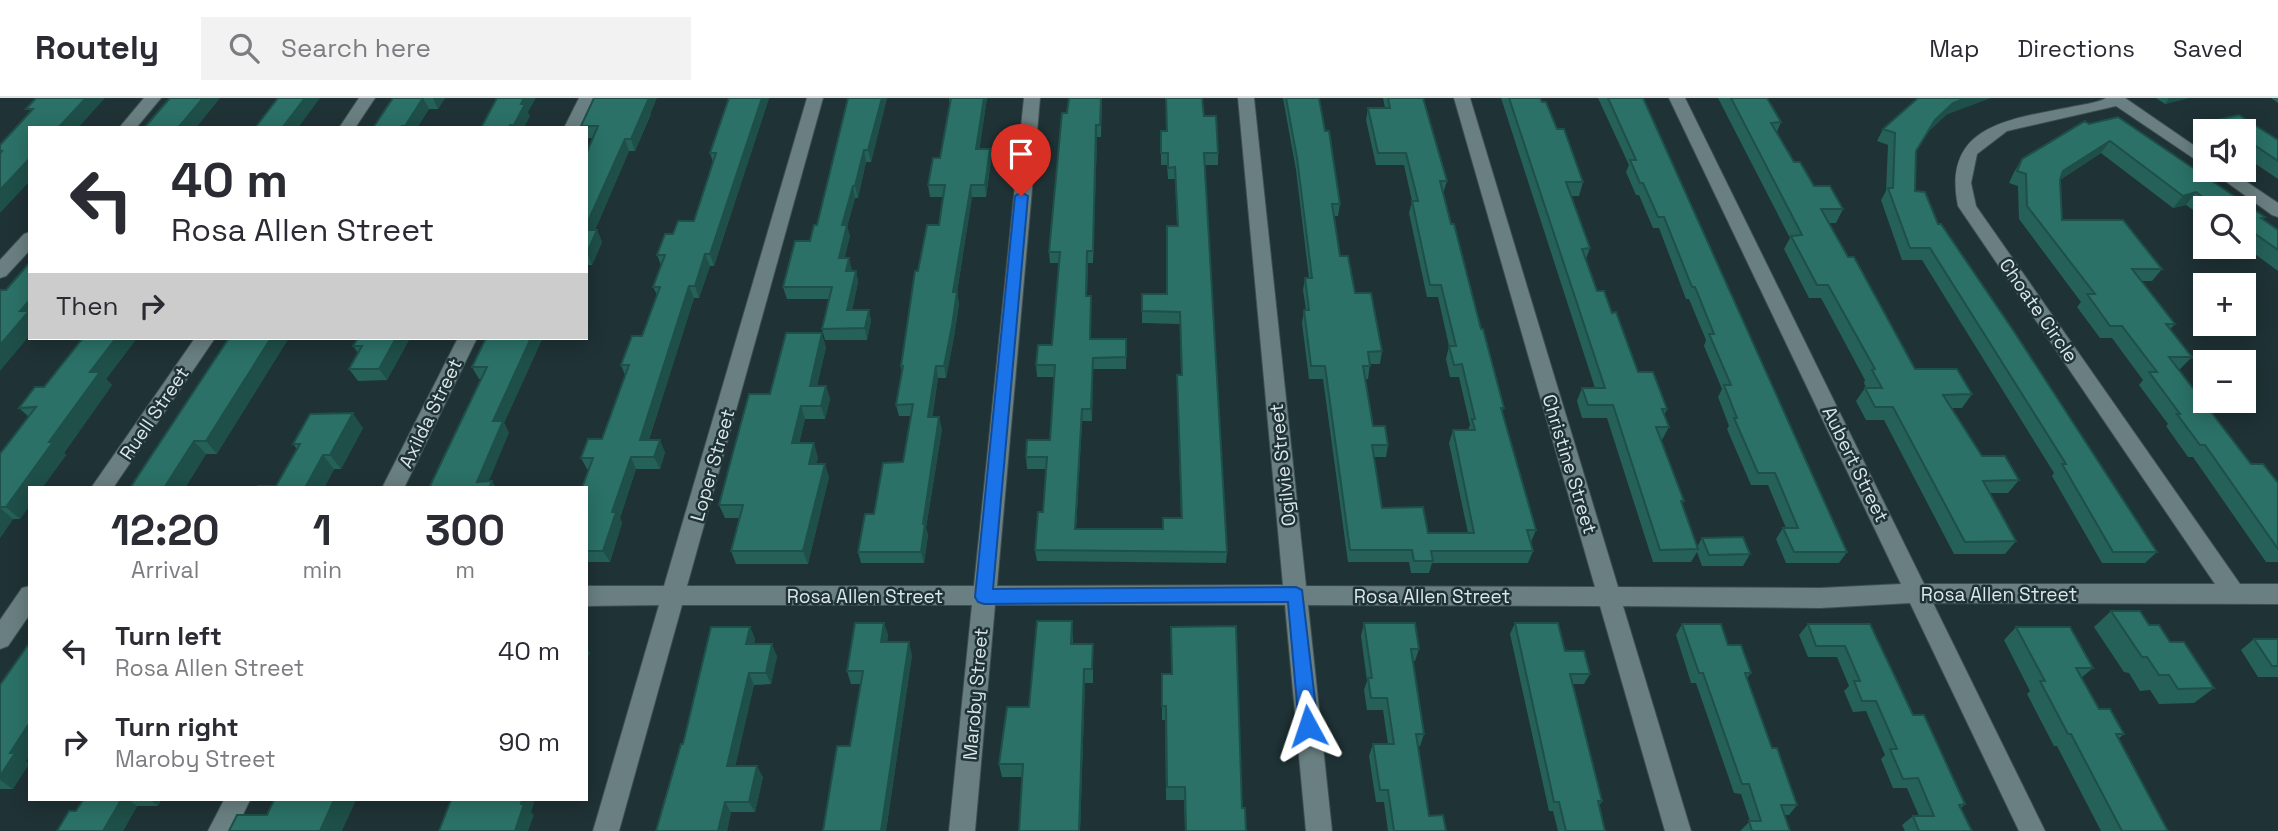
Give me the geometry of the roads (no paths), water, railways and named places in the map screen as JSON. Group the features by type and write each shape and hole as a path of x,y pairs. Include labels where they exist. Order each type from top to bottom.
{"street":[{"path":"129,126 153,98"},
{"path":"348,126 367,98"},
{"path":"573,126 587,98"},
{"name":"Loper Street","path":"606,831 676,595 815,98"},
{"name":"Maroby Street","path":"962,831 1031,98"},
{"name":"Ogilvie Street","path":"1246,98 1319,831"},
{"name":"Christine Street","path":"1462,98 1678,831"},
{"name":"Aubert Street","path":"1677,98 2032,831"},
{"path":"2117,100 2193,153"},
{"name":"Choate Circle","path":"2117,100 2002,127 1969,152 1962,183 1968,206 2234,594"},
{"path":"2236,182 2278,211"},
{"path":"0,272 28,240"},
{"name":"Ruell Street","path":"103,486 204,340"},
{"name":"Axilda Street","path":"394,486 466,340"},
{"name":"Rosa Allen Street","path":"588,596 1296,595 1820,598 1919,593 2278,594"},
{"path":"0,639 28,598"},
{"path":"221,831 236,801"}]}
